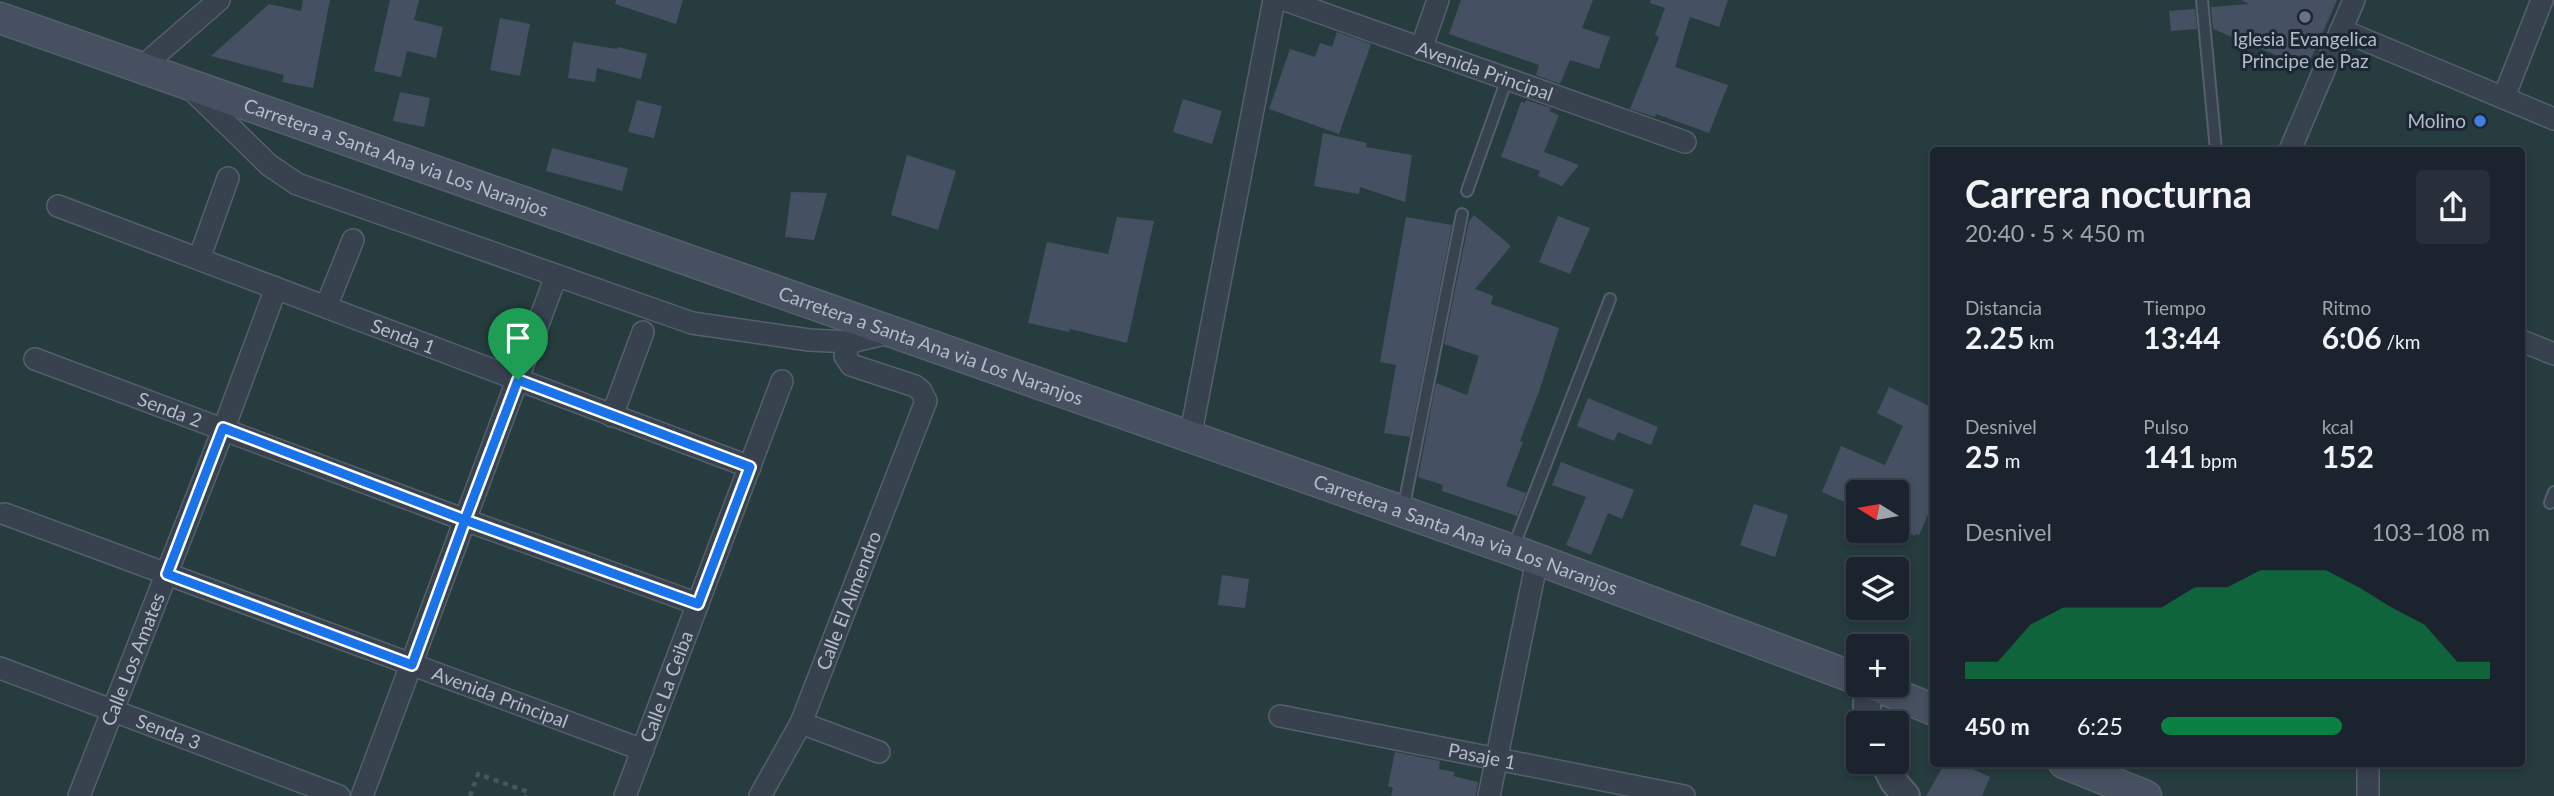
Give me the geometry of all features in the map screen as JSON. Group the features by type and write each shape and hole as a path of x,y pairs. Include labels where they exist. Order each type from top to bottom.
{"main road":[{"name":"Carretera a Santa Ana via Los Naranjos","path":"0,18 1525,555 1846,675"},
{"path":"1902,697 1930,708"},
{"path":"2074,767 2146,796"}],"street":[{"path":"142,68 219,0"},
{"path":"1190,438 1274,0"},
{"name":"Avenida Principal","path":"1285,0 1685,142"},
{"path":"1421,49 1438,0"},
{"path":"2291,147 2354,0"},
{"path":"2504,97 2542,0"},
{"path":"2341,30 2554,118"},
{"path":"185,82 269,165 297,184 556,276 692,323 809,340 850,342 893,332"},
{"path":"199,259 228,178"},
{"name":"Senda 1","path":"58,206 750,467"},
{"path":"326,307 353,240"},
{"path":"362,796 556,276"},
{"name":"Calle Los Amates","path":"79,796 276,288"},
{"path":"612,416 643,332"},
{"name":"Calle El Almendro","path":"760,796 801,723 926,401 915,386 851,365 845,356 850,342"},
{"path":"2525,342 2554,354"},
{"name":"Senda 2","path":"35,359 698,604"},
{"name":"Calle La Ceiba","path":"625,796 782,381"},
{"name":"Avenida Principal","path":"5,514 643,750"},
{"path":"1489,796 1527,602 1525,555"},
{"name":"Senda 3","path":"0,668 338,796"},
{"name":"Pasaje 1","path":"1280,716 1684,796"},
{"path":"801,723 879,752"},
{"path":"2368,767 2368,796"},
{"path":"1890,774 1906,796"}],"lane":[{"path":"2203,0 2216,147"},
{"path":"1467,191 1507,79"},
{"path":"1403,512 1462,214"},
{"path":"1525,555 1610,299"}],"path":[{"path":"470,796 478,774 528,792 526,796"}],"green space":[{"path":"0,0 2554,0 2554,796 0,796"}],"building":[{"path":"303,0 330,0 313,88 282,82 284,75 211,56 269,4 301,11"},
{"path":"390,0 419,0 414,20 443,27 436,58 407,51 401,77 374,71"},
{"path":"616,0 683,0 676,24 615,4"},
{"path":"1461,0 1593,0 1582,28 1610,37 1599,69 1570,60 1560,84 1536,75 1539,65 1449,34"},
{"path":"1651,0 1728,0 1719,27 1690,17 1675,67 1728,85 1709,133 1656,114 1655,117 1630,109 1659,37 1655,35 1665,8 1650,3"},
{"path":"2241,0 2337,0 2307,68 2213,29 2211,7 2249,4"},
{"path":"2195,9 2197,29 2171,31 2169,11"},
{"path":"500,18 530,24 520,76 490,70"},
{"path":"1337,32 1371,44 1339,134 1269,109 1290,49 1315,57 1320,43 1332,47"},
{"path":"573,42 618,47 647,54 641,79 597,68 595,82 568,78"},
{"path":"400,92 430,98 424,127 393,121"},
{"path":"1183,99 1222,111 1212,144 1173,132"},
{"path":"637,100 662,106 654,138 628,132"},
{"path":"1526,100 1551,108 1549,111 1559,115 1544,152 1579,165 1562,186 1538,176 1540,171 1501,157 1521,102 1525,103"},
{"path":"1323,133 1367,143 1366,147 1412,155 1405,202 1360,187 1359,194 1314,186"},
{"path":"552,148 628,168 622,191 546,171"},
{"path":"907,155 956,171 938,230 891,215"},
{"path":"791,192 827,193 814,240 785,237"},
{"path":"1474,215 1511,246 1475,289 1493,296 1491,304 1559,328 1520,441 1523,442 1506,486 1526,493 1517,516 1442,491 1443,485 1418,477 1436,383 1467,395 1479,356 1444,344 1469,221"},
{"path":"1558,216 1590,228 1570,274 1539,262"},
{"path":"1117,217 1154,221 1127,343 1070,329 1069,332 1028,323 1047,242 1108,254"},
{"path":"1406,217 1452,225 1410,437 1384,433 1396,365 1380,362"},
{"path":"1889,387 1930,406 1930,510 1919,535 1915,536 1909,533 1909,480 1846,480 1846,503 1822,492 1841,446 1885,465 1903,426 1877,413"},
{"path":"1588,398 1658,427 1651,445 1618,432 1614,441 1577,426"},
{"path":"1561,462 1634,490 1622,519 1608,513 1591,555 1566,545 1586,497 1552,485"},
{"path":"1754,504 1788,515 1775,557 1740,545"},
{"path":"1222,575 1249,579 1245,608 1218,605"},
{"path":"1395,752 1440,761 1439,769 1455,772 1453,776 1478,782 1476,796 1391,796 1393,788 1388,786"},
{"path":"1943,767 1968,767 1990,777 1982,796 1926,796"}],"place":[{"name":"Iglesia Evangelica Principe de Paz","path":"2305,17"},
{"name":"Molino","path":"2480,121"}],"route":[{"path":"518,380 465,520 223,428 167,574 412,665 465,520 698,604 750,467 518,380"}]}
